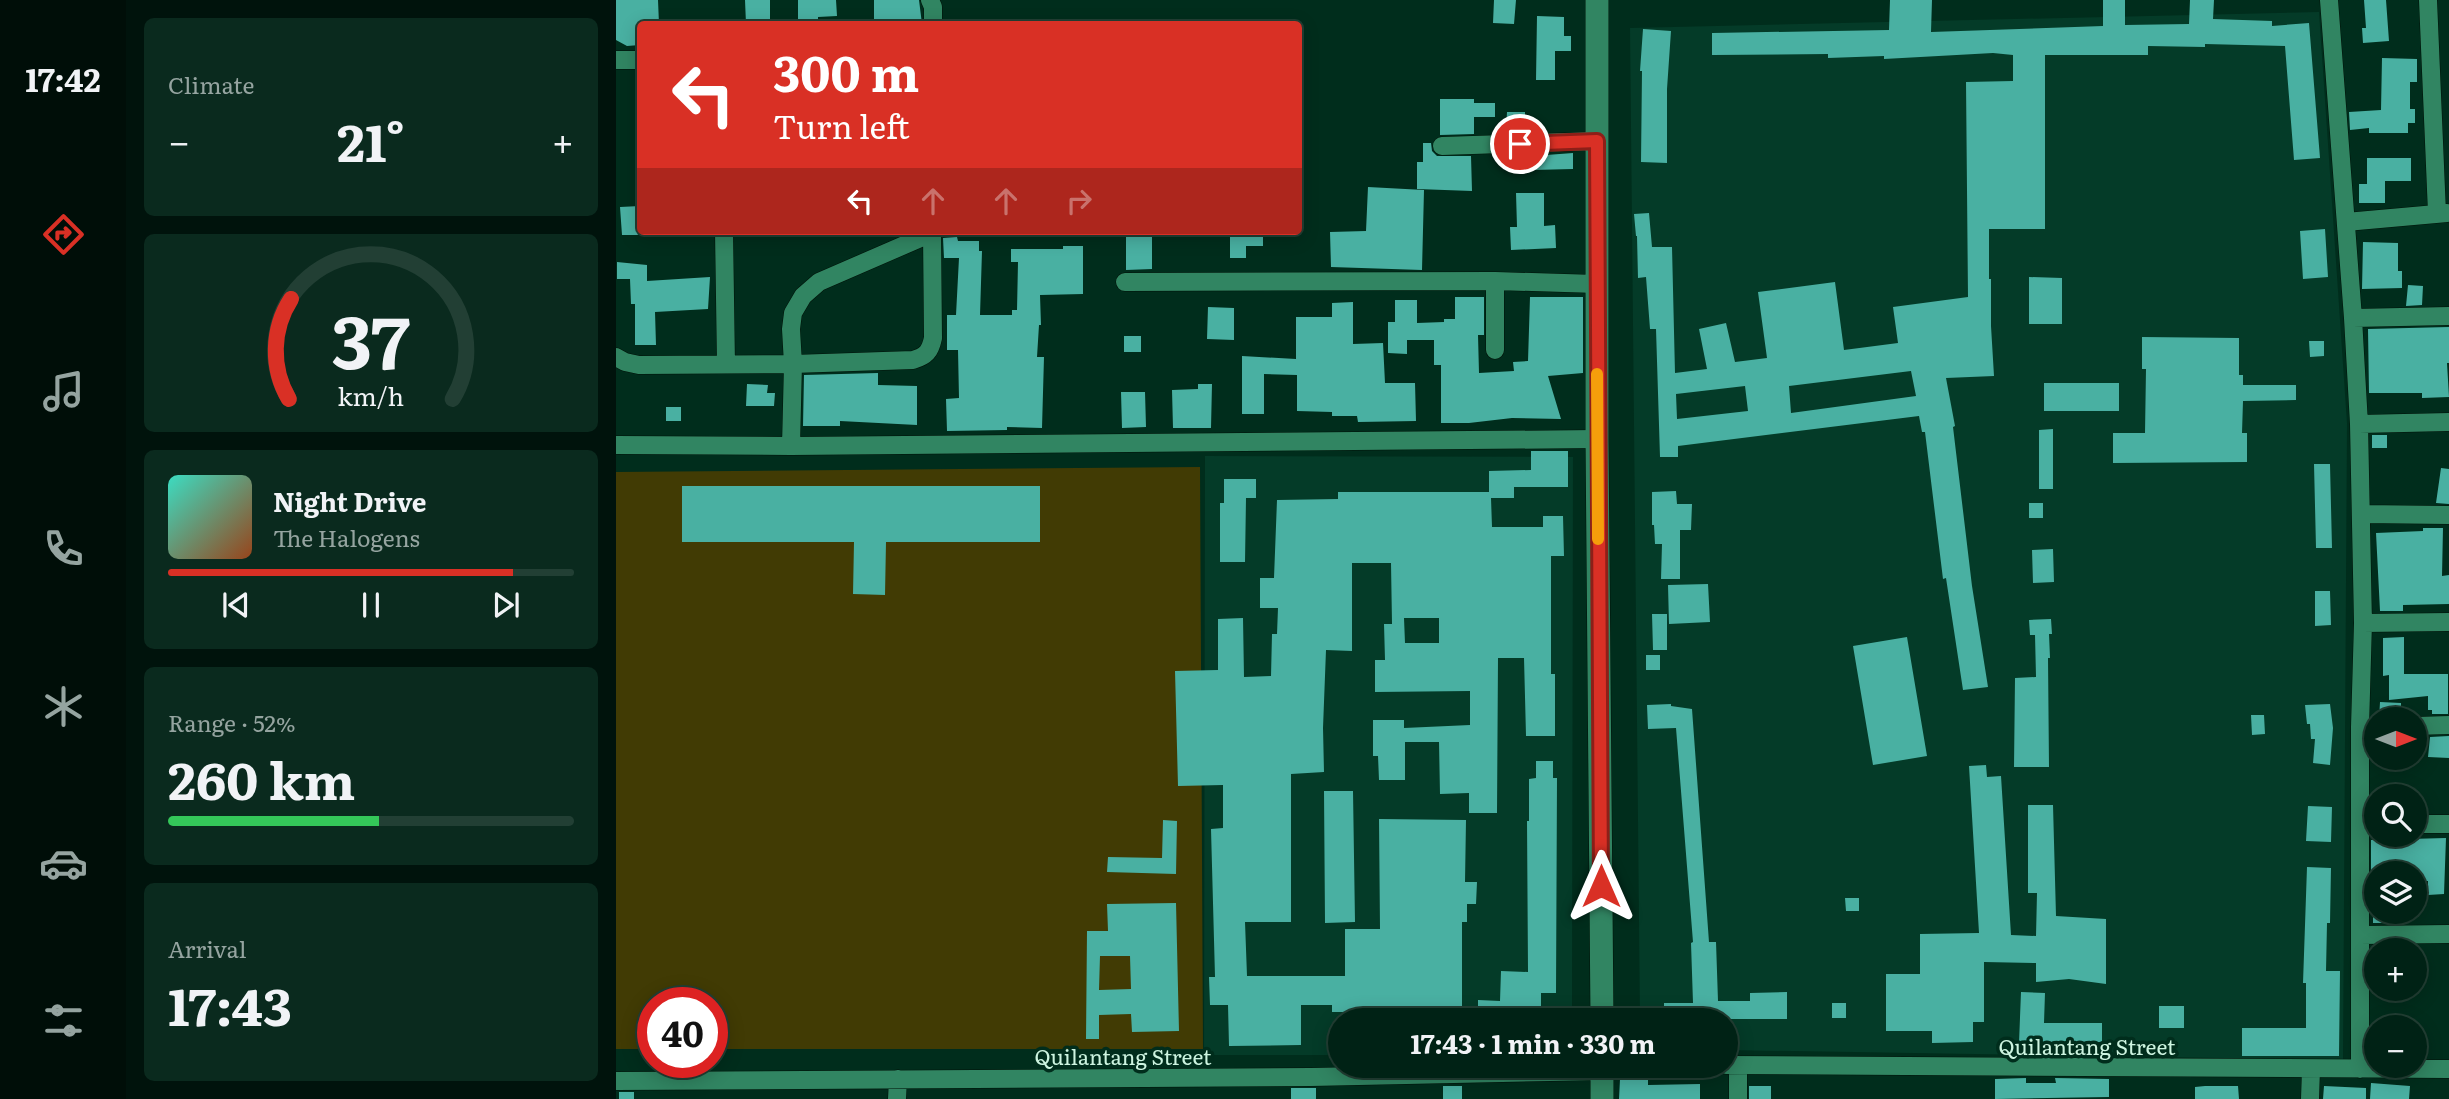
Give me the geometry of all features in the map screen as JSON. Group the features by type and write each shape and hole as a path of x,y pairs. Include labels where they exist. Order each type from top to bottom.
{"street":[{"path":"930,0 933,21"},
{"path":"1597,0 1597,439 1602,1008"},
{"path":"2329,0 2359,424 2367,707"},
{"path":"2346,222 2443,213 2428,0"},
{"path":"616,60 637,60"},
{"path":"1442,146 1597,141"},
{"path":"724,235 726,364"},
{"path":"791,446 793,364 790,330 793,313 803,296 818,282 925,235"},
{"path":"616,358 639,365 793,364 913,360 924,356 929,352 933,338 932,235"},
{"path":"1125,282 1495,281 1597,284"},
{"path":"1494,350 1495,281"},
{"path":"2353,317 2449,316"},
{"path":"2359,424 2449,422"},
{"path":"616,445 1597,439"},
{"path":"2361,514 2449,515"},
{"path":"2363,623 2449,622"},
{"path":"2427,726 2449,725"},
{"path":"2427,824 2449,824"},
{"path":"2360,1069 2360,935 2367,847"},
{"path":"2360,935 2449,934"},
{"name":"Quilantang Street","path":"1738,1065 2449,1069"},
{"path":"2310,1099 2311,1069"},
{"name":"Quilantang Street","path":"616,1081 1328,1076"},
{"path":"1602,1078 1602,1099"},
{"path":"1734,1078 1738,1099"},
{"path":"897,1099 898,1079"}],"shaded area":[{"path":"2319,12 2347,423 2343,1060 1738,1050 1738,1008 1640,1008 1630,28"},
{"path":"1205,456 1573,457 1572,1008 1328,1008 1328,1055 1204,1055"},
{"path":"1200,467 1203,1049 728,1049 728,987 637,987 637,1049 616,1049 616,472"}],"building":[{"path":"616,0 658,0 659,21 637,21 637,45 627,46 616,40"},
{"path":"745,0 770,0 770,21 746,21"},
{"path":"798,0 836,0 837,16 818,17 818,21 798,21"},
{"path":"874,0 919,0 922,21 874,21"},
{"path":"1494,0 1516,0 1514,24 1493,23"},
{"path":"1890,0 1932,0 1931,32 2103,26 2103,0 2125,0 2125,25 2189,24 2190,0 2214,0 2213,19 2272,21 2272,26 2309,23 2320,158 2294,160 2285,46 2148,46 2148,55 2045,55 2045,229 1989,229 1994,376 1946,378 1955,426 1972,586 1988,687 1963,690 1946,578 1943,579 1925,432 1922,432 1919,416 1678,446 1678,457 1660,457 1656,329 1650,329 1646,277 1638,278 1634,214 1649,213 1652,247 1672,247 1675,373 1707,369 1699,329 1726,323 1735,362 1767,358 1758,292 1835,282 1844,350 1898,343 1893,307 1968,297 1966,82 2013,81 2013,55 1993,53 1884,59 1884,56 1828,58 1828,54 1712,55 1712,33 1889,30","holes":["1911,371 1916,396 1791,413 1789,386","1745,386 1748,411 1677,419 1676,394"]},
{"path":"2364,0 2386,0 2389,41 2363,43 2362,28 2366,28"},
{"path":"1537,16 1564,17 1564,36 1571,36 1571,51 1555,51 1555,80 1536,80"},
{"path":"1643,29 1671,31 1667,89 1667,163 1641,162 1640,71"},
{"path":"2382,58 2417,59 2417,82 2410,82 2410,109 2415,109 2415,123 2408,123 2408,133 2369,133 2369,128 2350,130 2349,112 2381,110"},
{"path":"1440,99 1474,99 1474,103 1495,103 1495,117 1474,117 1474,134 1440,135"},
{"path":"1507,112 1525,112 1525,131 1506,131"},
{"path":"1423,143 1431,143 1432,151 1437,156 1471,156 1472,191 1417,189 1417,162 1423,162"},
{"path":"1573,153 1573,169 1533,170 1533,156"},
{"path":"2367,158 2411,158 2411,181 2385,181 2385,203 2359,203 2359,184 2367,184"},
{"path":"1368,187 1424,190 1422,270 1331,267 1330,232 1366,231"},
{"path":"1516,193 1544,193 1544,226 1555,225 1556,248 1511,250 1510,227 1517,227"},
{"path":"637,206 637,235 622,235 620,207"},
{"path":"2325,229 2328,277 2303,279 2300,231"},
{"path":"1126,235 1152,235 1152,269 1126,270"},
{"path":"1230,235 1263,235 1263,246 1246,246 1246,258 1230,258"},
{"path":"957,237 958,241 979,241 979,251 982,251 980,315 1012,315 1012,310 1017,310 1018,262 1011,262 1011,249 1063,249 1063,246 1083,246 1083,294 1040,295 1041,325 1037,357 1044,357 1042,428 1007,427 1007,430 947,431 946,399 959,398 958,350 947,350 947,315 956,315 959,258 944,258 943,238"},
{"path":"2363,242 2398,243 2398,271 2402,271 2402,288 2362,289"},
{"path":"617,262 647,265 647,281 710,277 708,309 655,312 656,345 635,345 635,304 631,304 630,279 617,279"},
{"path":"2029,277 2062,278 2062,324 2029,324"},
{"path":"2408,285 2423,286 2422,305 2406,306"},
{"path":"1455,297 1484,297 1484,335 1478,335 1479,373 1514,371 1513,362 1528,361 1530,297 1583,297 1583,373 1548,376 1561,419 1512,418 1441,423 1441,365 1434,365 1434,340 1407,340 1407,354 1388,353 1388,322 1395,322 1395,300 1417,300 1417,323 1455,319"},
{"path":"1353,302 1353,344 1383,343 1385,383 1415,383 1416,421 1358,422 1357,416 1297,411 1297,375 1264,374 1264,414 1242,414 1242,356 1296,359 1296,317 1332,317 1332,303"},
{"path":"1208,307 1234,308 1234,340 1207,339"},
{"path":"2449,327 2449,397 2422,398 2422,393 2369,393 2368,329"},
{"path":"1124,336 1141,336 1141,352 1124,352"},
{"path":"2142,337 2239,338 2239,375 2243,375 2243,385 2296,385 2296,400 2243,401 2242,433 2247,433 2247,462 2113,463 2113,433 2145,433 2146,369 2142,369"},
{"path":"2309,341 2324,341 2324,356 2310,357"},
{"path":"878,373 878,385 917,386 917,425 840,421 840,426 803,426 804,375"},
{"path":"2044,383 2119,383 2119,411 2044,411"},
{"path":"747,384 768,385 767,393 775,393 774,406 746,406"},
{"path":"1198,384 1212,384 1211,428 1173,428 1172,390 1198,389"},
{"path":"1121,392 1145,392 1146,427 1122,428"},
{"path":"666,407 681,407 681,421 666,421"},
{"path":"2053,429 2053,489 2039,489 2039,430"},
{"path":"2372,435 2387,435 2387,448 2372,448"},
{"path":"1531,451 1568,451 1568,487 1514,487 1514,498 1491,498 1492,527 1543,527 1543,516 1563,516 1564,556 1551,556 1551,674 1555,674 1555,736 1526,736 1524,658 1498,658 1497,813 1469,813 1469,793 1440,794 1439,742 1405,742 1405,780 1379,780 1378,756 1373,756 1373,720 1404,720 1404,728 1470,725 1470,691 1375,692 1375,660 1385,660 1384,624 1392,624 1391,563 1352,563 1352,651 1326,650 1324,772 1291,774 1291,922 1245,922 1247,976 1345,976 1345,929 1380,929 1379,819 1466,820 1465,882 1477,882 1476,904 1467,904 1467,922 1462,922 1462,1008 1332,1008 1332,1005 1301,1005 1301,1045 1229,1046 1228,1005 1210,1005 1209,977 1215,977 1211,829 1223,828 1223,785 1178,786 1175,671 1218,670 1218,619 1243,618 1244,677 1271,676 1272,634 1277,634 1278,608 1260,608 1260,578 1274,578 1277,500 1338,499 1338,492 1489,492 1489,471 1531,470","holes":["1404,618 1439,618 1439,643 1405,643"]},
{"path":"2314,464 2330,464 2332,548 2316,548"},
{"path":"2441,468 2449,469 2449,504 2436,503"},
{"path":"1224,479 1256,479 1256,498 1246,498 1245,562 1220,562 1220,503 1224,503"},
{"path":"682,486 1040,486 1040,542 886,542 885,595 853,594 854,542 682,542"},
{"path":"1676,491 1677,504 1692,504 1691,530 1680,530 1680,579 1661,579 1662,544 1655,544 1652,492"},
{"path":"2029,503 2043,503 2043,518 2029,518"},
{"path":"2423,528 2443,528 2442,576 2449,575 2449,604 2403,605 2403,611 2380,611 2376,533 2423,531"},
{"path":"2053,549 2054,582 2033,583 2032,550"},
{"path":"1708,584 1710,622 1669,624 1668,585"},
{"path":"2315,591 2330,591 2331,625 2315,626"},
{"path":"1652,614 1667,614 1667,650 1653,650"},
{"path":"2051,619 2052,634 2049,634 2048,658 2049,767 2014,767 2015,678 2036,677 2035,635 2030,635 2029,620"},
{"path":"1907,637 1927,756 1873,765 1853,646"},
{"path":"2404,637 2404,674 2448,674 2448,714 2432,714 2432,710 2428,710 2428,696 2389,700 2389,675 2383,676 2383,638"},
{"path":"1646,655 1660,655 1660,670 1646,670"},
{"path":"2380,702 2401,703 2401,707 2380,707"},
{"path":"1671,704 1692,709 1709,942 1716,942 1718,1001 1750,1001 1750,993 1787,992 1787,1019 1738,1019 1738,1008 1664,1008 1664,1003 1693,1003 1693,942 1676,728 1648,729 1647,705"},
{"path":"2330,704 2333,728 2330,765 2313,763 2315,739 2311,739 2305,705"},
{"path":"2251,715 2264,715 2265,734 2252,735"},
{"path":"2449,736 2449,758 2428,757 2430,737"},
{"path":"1536,761 1553,761 1553,778 1557,778 1556,993 1541,993 1541,1008 1478,1008 1478,1000 1500,1001 1501,971 1528,972 1527,821 1529,779 1536,778"},
{"path":"1986,765 1987,777 2001,776 2011,935 2036,936 2037,893 2028,893 2028,805 2053,805 2056,916 2106,919 2106,984 2069,979 2036,982 2036,963 1984,962 1984,1022 1973,1022 1973,1042 1932,1043 1932,1031 1886,1031 1886,974 1920,974 1920,934 1979,933 1969,766"},
{"path":"1324,791 1353,791 1355,922 1325,923"},
{"path":"2308,806 2332,807 2331,842 2306,841"},
{"path":"1163,820 1177,821 1176,874 1107,872 1108,857 1162,858"},
{"path":"2446,838 2444,894 2428,895 2427,861 2371,861 2371,847 2427,847 2427,839"},
{"path":"2307,867 2331,868 2326,971 2340,971 2339,1056 2242,1056 2242,1028 2306,1028 2306,983 2303,983"},
{"path":"1845,898 1859,898 1859,911 1846,911"},
{"path":"1176,903 1179,1031 1132,1032 1131,1014 1099,1015 1099,1039 1086,1039 1087,931 1108,931 1107,904","holes":["1100,956 1130,956 1131,989 1099,990"]},
{"path":"2021,992 2045,993 2044,1023 2102,1023 2102,1042 2019,1043"},
{"path":"1832,1003 1846,1003 1846,1018 1832,1018"},
{"path":"2159,1006 2184,1006 2184,1028 2159,1028"},
{"path":"2026,1078 2026,1083 2056,1083 2055,1078 2109,1079 2109,1097 1995,1099 1995,1079"},
{"path":"1620,1079 1648,1079 1648,1085 1700,1084 1700,1099 1619,1099"},
{"path":"2371,1083 2410,1086 2409,1099 2370,1099"},
{"path":"1443,1086 1462,1086 1462,1099 1443,1099"},
{"path":"1749,1086 1771,1086 1771,1099 1749,1099"},
{"path":"2238,1086 2239,1099 2195,1099 2195,1087"},
{"path":"2324,1086 2366,1088 2366,1099 2323,1099"},
{"path":"1291,1088 1316,1088 1316,1099 1291,1099"},
{"path":"619,1092 634,1092 634,1099 619,1099"}],"slow traffic":[{"path":"1597,374 1598,539"}],"route":[{"path":"1520,144 1597,141 1601,886"}]}
